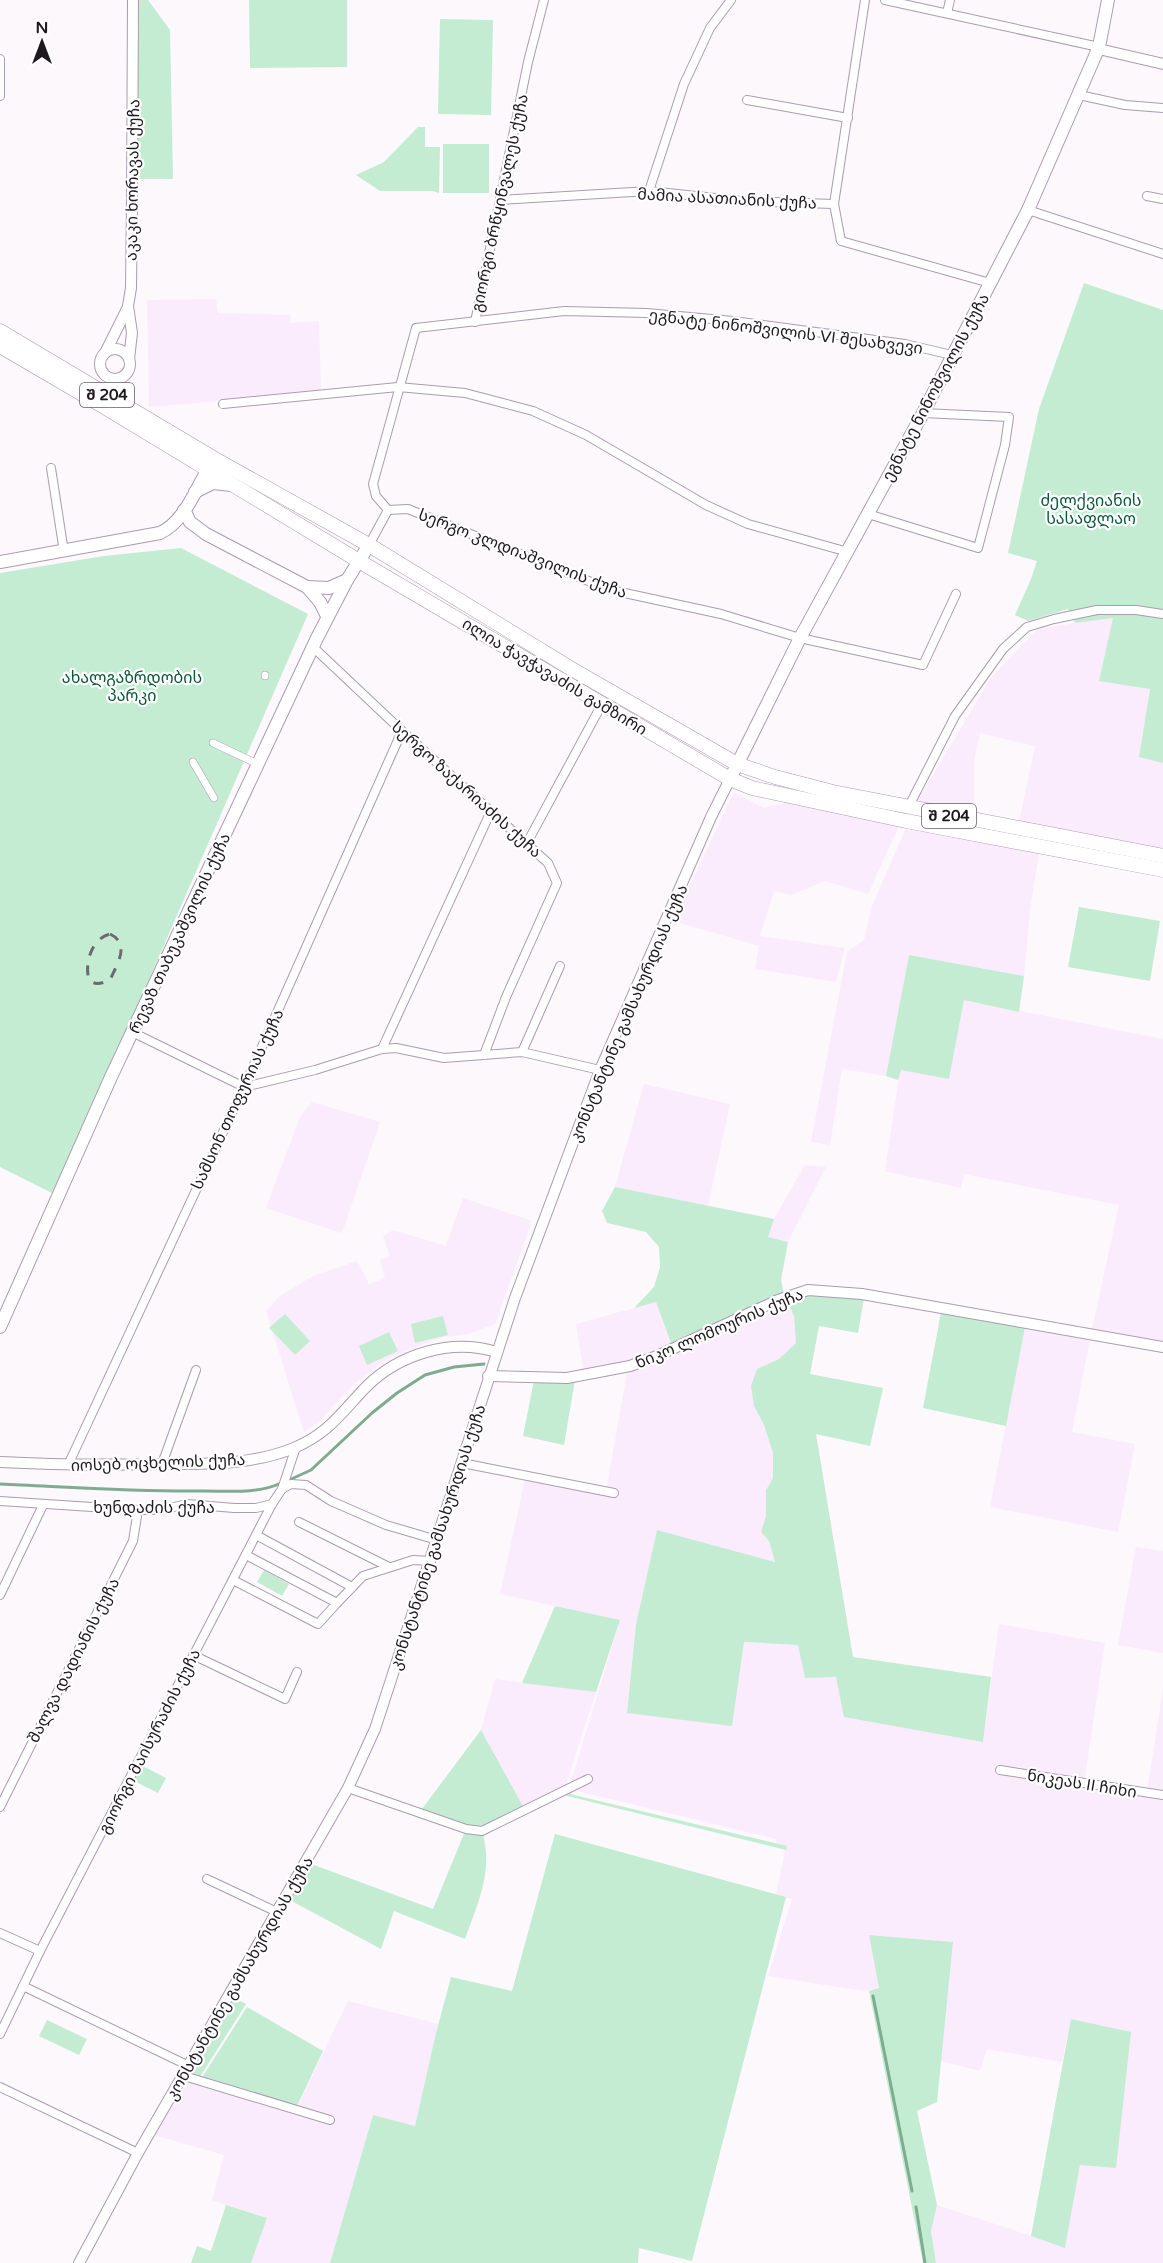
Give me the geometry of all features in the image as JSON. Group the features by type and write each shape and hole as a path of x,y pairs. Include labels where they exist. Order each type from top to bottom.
{"main road":[{"name":"ეგნატე ნინოშვილის ქუჩა","path":"730,779 800,638 923,413 1028,210 1099,47 1108,0"},
{"name":"ილია ჭავჭავაძის გამზირი","path":"0,331 80,386"},
{"name":"ილია ჭავჭავაძის გამზირი","path":"0,346 80,386 211,465 369,545 570,668 737,764 810,786 908,808 1163,856"},
{"name":"ილია ჭავჭავაძის გამზირი","path":"211,465 234,486 730,779 752,788 906,821 1163,870"},
{"path":"160,533 174,525 211,465"},
{"path":"194,493 213,483 234,486"},
{"path":"184,510 190,522 206,534 308,587 320,602 327,616"},
{"path":"0,562 160,533 187,530 206,534"},
{"name":"რევაზ თაბუკაშვილის ქუჩა","path":"0,1327 132,1032 327,616 369,545"},
{"path":"308,587 329,588 347,580"}],"street":[{"name":"აკაკი ხორავას ქუჩა","path":"129,359 132,333 128,306 132,236 133,0"},
{"name":"გიორგი ბრწყინვალეს ქუჩა","path":"398,387 416,328 475,322 528,62 544,0"},
{"path":"649,191 684,84 710,28 731,0"},
{"path":"834,204 865,0"},
{"path":"885,0 1099,47 1103,50 1163,64"},
{"path":"947,13 950,0"},
{"path":"0,59 0,96"},
{"path":"1079,95 1125,105 1163,108"},
{"path":"747,100 848,118"},
{"name":"მამია ასათიანის ქუჩა","path":"501,200 649,191 743,201 834,204 841,241 990,283"},
{"path":"1147,196 1163,199"},
{"path":"1028,210 1163,254"},
{"path":"80,386 102,358 128,306"},
{"name":"ეგნატე ნინოშვილის VI შესახვევი","path":"475,322 564,311 648,313 733,321 905,344 952,355"},
{"path":"102,358 119,350 129,359 129,369 121,378 109,403"},
{"path":"102,358 104,375 115,379 121,378"},
{"path":"369,545 388,510 376,496 373,484 398,387"},
{"path":"223,404 398,387 465,393 533,411 586,435 706,505 748,524 848,552"},
{"path":"868,514 978,548 1005,446 1009,417 923,413"},
{"path":"51,468 64,552"},
{"name":"სერგო კლდიაშვილის ქუჩა","path":"388,510 408,509 612,590 721,614 800,638 922,665 956,594"},
{"path":"908,808 955,716 1003,649 1026,627 1097,610 1137,610 1163,614"},
{"name":"სერგო ზაქარიაძის ქუჩა","path":"313,647 548,863 556,883 506,997 484,1055"},
{"path":"527,843 602,704"},
{"name":"სამსონ თოფურიას ქუჩა","path":"68,1465 244,1087 402,731"},
{"path":"213,743 258,764"},
{"path":"193,762 214,798"},
{"name":"კონსტანტინე გამსახურდიას ქუჩა","path":"79,2263 138,2153 348,1788 375,1729 496,1352 600,1070 711,817 730,779"},
{"path":"382,1049 491,811"},
{"path":"522,1052 560,966"},
{"path":"132,1032 244,1087 315,1070 382,1049 396,1048 444,1058 522,1052 600,1070"},
{"name":"ნიკო ლომოურის ქუჩა","path":"488,1376 567,1378 630,1366 657,1356 778,1300 808,1290 862,1294 1163,1347"},
{"name":"იოსებ ოცხელის ქუჩა","path":"0,1462 68,1465 225,1464 262,1459 296,1447 332,1426 368,1386 386,1371 409,1359 434,1349 457,1346 477,1346 496,1352"},
{"path":"162,1464 196,1370"},
{"name":"გიორგი მაისურაძის ქუჩა","path":"0,2034 40,1951 193,1655 282,1489 296,1447"},
{"path":"462,1463 614,1493"},
{"path":"282,1489 291,1484 306,1485 332,1501 386,1525 437,1540"},
{"name":"ხუნდაძის ქუჩა","path":"0,1501 138,1510 161,1510 187,1504 256,1508 272,1504"},
{"path":"0,1595 43,1505"},
{"name":"შალვა დადიანის ქუჩა","path":"0,1807 133,1541 138,1510"},
{"path":"299,1522 389,1567"},
{"path":"256,1535 352,1587"},
{"path":"246,1555 337,1603"},
{"path":"233,1580 318,1624 363,1576 413,1560 430,1561"},
{"path":"193,1655 285,1699 297,1672"},
{"name":"ნიკეას II ჩიხი","path":"1000,1770 1163,1795"},
{"path":"348,1788 466,1829 482,1831 588,1779"},
{"path":"207,1879 277,1912"},
{"path":"0,1933 40,1951"},
{"path":"23,1986 186,2071 330,2120"},
{"path":"0,2087 138,2153"}],"shaded area":[{"path":"216,299 218,313 290,315 291,323 319,321 321,392 149,407 147,300"},
{"path":"1114,617 1099,680 1150,689 1139,757 1163,763 1163,853 1018,827 1035,746 980,733 974,761 974,817 914,807 992,676 1038,629"},
{"path":"734,792 764,808 790,802 899,826 868,894 825,881 791,895 774,891 760,936 845,948 836,982 755,969 759,946 673,921"},
{"path":"906,828 1039,853 1030,910 1024,976 909,955 886,1076 842,1069 830,1145 811,1142 847,952 864,940 872,906"},
{"path":"964,1000 1163,1039 1163,1347 1091,1334 1119,1205 964,1174 961,1188 885,1171 900,1070 949,1078"},
{"path":"644,1084 730,1104 708,1206 615,1187"},
{"path":"312,1102 380,1122 342,1233 266,1208 300,1117"},
{"path":"805,1165 826,1167 788,1242 767,1237 774,1219"},
{"path":"463,1198 532,1221 495,1324 469,1334 444,1337 385,1360 353,1385 318,1422 304,1432 266,1311 280,1296 313,1276 357,1261 369,1284 385,1278 380,1260 390,1256 383,1236 393,1230 446,1246"},
{"path":"784,1294 794,1316 796,1343 779,1359 757,1369 754,1406 764,1425 773,1453 773,1478 766,1490 766,1516 762,1532 769,1541 775,1562 657,1530 636,1624 627,1712 744,1642 799,1645 805,1678 836,1676 983,1742 999,1624 1105,1643 1084,1783 1147,1792 1163,1689 1163,2263 936,2263 931,2231 937,2205 1065,2247 1080,2165 1115,2168 1130,2032 1071,2019 1062,2062 987,2049 980,2071 941,2061 953,1942 869,1935 879,1988 864,1991 768,1976 792,1899 776,1895 786,1846 776,1843 776,1839 569,1789 524,1808 481,1730 495,1679 596,1692 567,1781 569,1788 620,1620 500,1594 526,1475 606,1491 629,1362 584,1374 576,1324 656,1302 671,1343"},
{"path":"1026,1322 1091,1334 1072,1432 1135,1444 1118,1532 990,1507"},
{"path":"1136,1547 1163,1551 1163,1653 1118,1645"},
{"path":"348,2001 438,2024 415,2126 373,2115 330,2263 251,2263 267,2218 212,2200 224,2155 150,2134 184,2076 296,2110"}],"green space":[{"path":"133,0 148,0 170,30 173,179 136,179"},
{"path":"249,0 347,0 347,67 250,68"},
{"path":"440,19 493,20 491,115 438,114"},
{"path":"418,127 425,127 425,147 440,147 439,193 380,191 356,175 384,162"},
{"path":"443,144 489,144 489,193 443,193"},
{"name":"ძელქვიანის სასაფლაო","path":"1084,283 1163,310 1163,763 1139,757 1150,689 1099,681 1113,618 1075,623 1068,609 1028,621 1015,615 1037,561 1008,553 1039,409"},
{"name":"ახალგაზრდობის პარკი","path":"181,548 308,614 128,1028 52,1193 0,1167 0,573 104,556"},
{"path":"1079,907 1160,921 1150,981 1068,967"},
{"path":"909,955 1024,976 1019,1012 964,1000 949,1079 901,1070 898,1080 886,1076"},
{"path":"615,1187 774,1219 768,1237 788,1242 781,1280 784,1294 671,1343 656,1302 634,1308 654,1287 660,1267 659,1247 646,1232 607,1223 602,1211"},
{"path":"865,1292 858,1333 819,1326 810,1374 883,1388 870,1446 816,1434 853,1657 991,1677 983,1742 844,1717 836,1677 805,1678 798,1645 744,1642 732,1726 627,1713 636,1624 657,1530 775,1562 769,1541 761,1532 766,1516 766,1490 773,1478 773,1453 764,1425 754,1406 751,1386 757,1369 779,1359 796,1343 794,1316 784,1294"},
{"path":"942,1307 1026,1322 1006,1426 923,1408"},
{"path":"285,1314 310,1341 295,1355 269,1328"},
{"path":"443,1316 448,1335 415,1343 411,1324"},
{"path":"389,1332 398,1351 367,1365 359,1346"},
{"path":"576,1374 564,1445 523,1436 535,1375"},
{"path":"264,1570 289,1584 282,1596 257,1582"},
{"path":"555,1606 620,1620 596,1692 522,1683"},
{"path":"481,1730 524,1808 482,1831 486,1859 483,1886 465,1939 394,1911 381,1949 286,1898 306,1862 433,1909 466,1829 419,1813"},
{"path":"141,1765 166,1778 158,1793 134,1781"},
{"path":"569,1789 570,1794 787,1846 786,1850 559,1794"},
{"path":"555,1834 786,1897 692,2261 639,2248 638,2263 330,2263 373,2115 415,2126 451,1977 512,1991"},
{"path":"869,1935 953,1942 937,2102 917,2111 937,2205 931,2231 936,2263 923,2263 869,1991 879,1988"},
{"path":"229,1995 246,2004 198,2080 184,2076"},
{"path":"247,2007 323,2051 296,2108 201,2079"},
{"path":"1071,2019 1131,2032 1116,2168 1080,2165 1065,2248 1031,2236"},
{"path":"47,2020 87,2039 79,2055 39,2036"},
{"path":"226,2205 267,2218 251,2263 191,2263 197,2246 211,2251"}],"waterway":[{"path":"287,1481 311,1470 372,1413 425,1375 454,1367 484,1364"},
{"path":"0,1484 128,1490 233,1491 263,1489 281,1483"},
{"path":"873,1996 912,2191"},
{"path":"916,2207 925,2263"}],"railway":[{"path":"110,934 120,943 119,961 110,980 94,983 89,980 88,973 91,952 98,940 110,934"}]}
